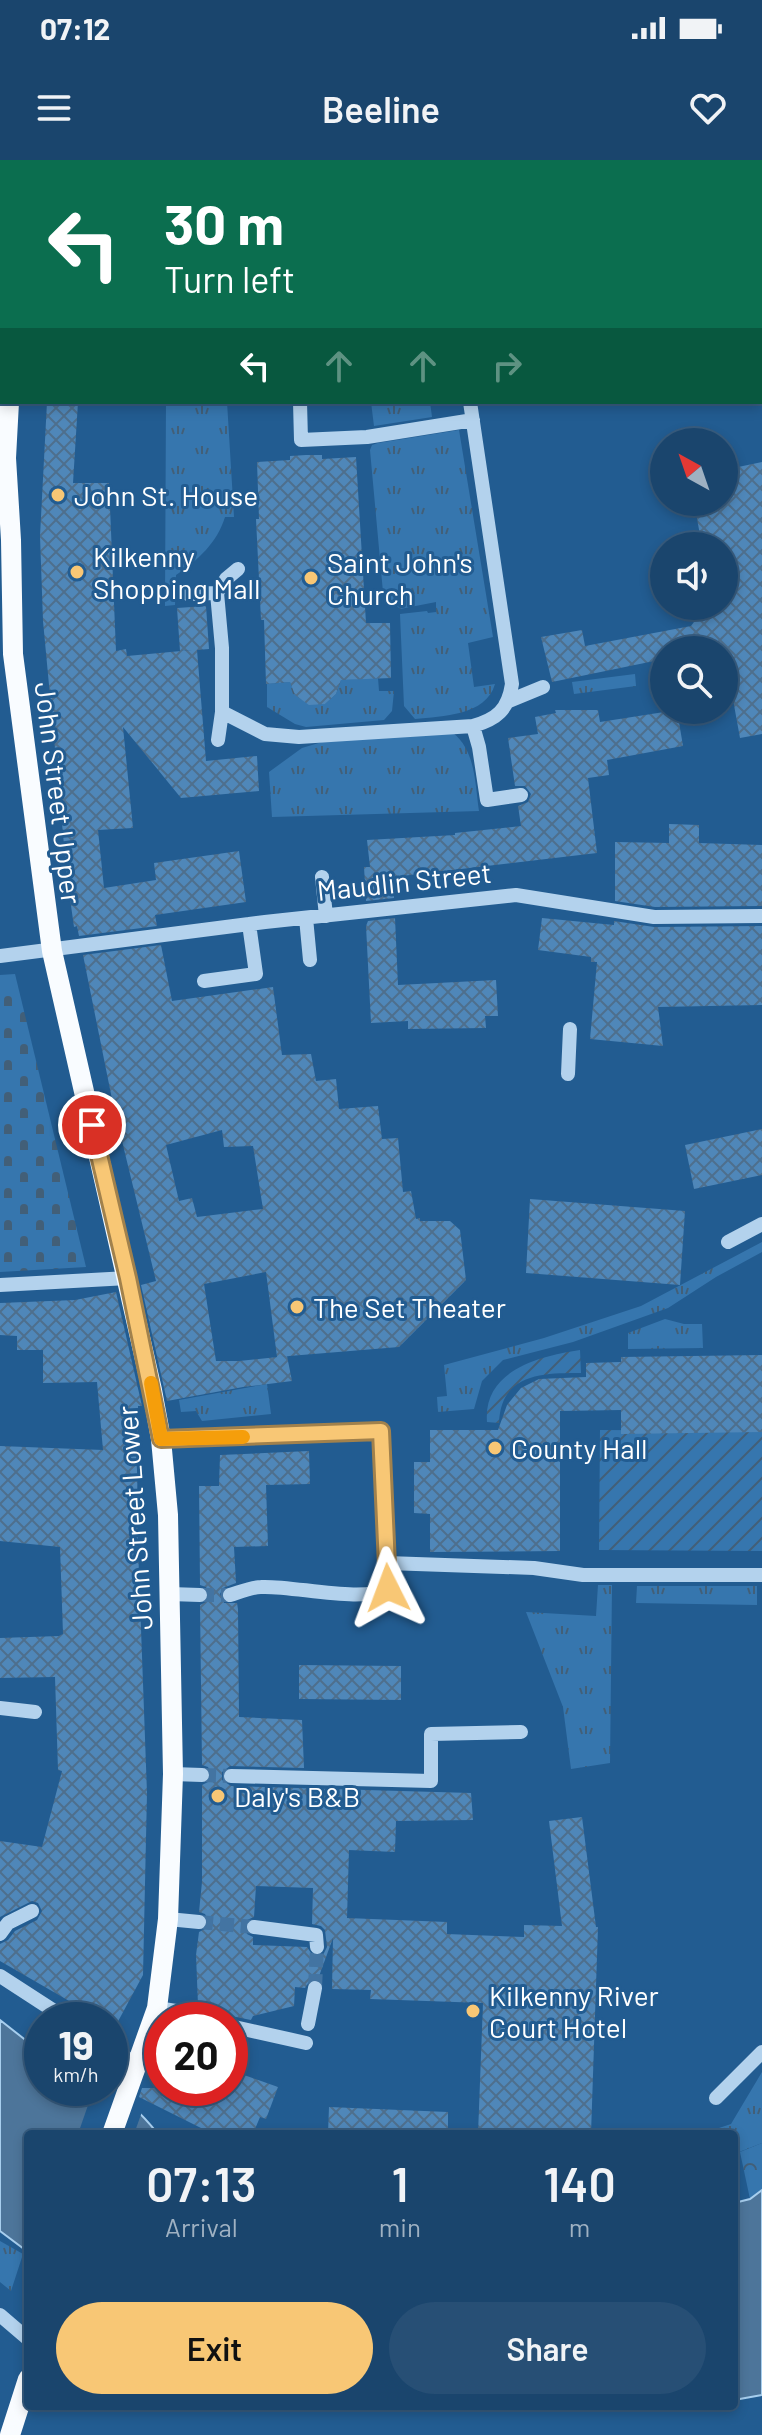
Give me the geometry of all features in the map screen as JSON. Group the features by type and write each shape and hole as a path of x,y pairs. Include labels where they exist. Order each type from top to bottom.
{"main road":[{"name":"John Street Upper","path":"9,404 5,575 52,951"},
{"name":"John Street Lower","path":"52,951 128,1278 161,1439 168,1515 173,1774 168,1919 158,2002"},
{"name":"John Street Lower","path":"113,2130 144,2043"},
{"path":"10,2435 24,2391"}],"street":[{"path":"300,404 301,440 367,437 473,420"},
{"path":"470,404 512,684 509,701"},
{"path":"218,740 222,712 222,648 217,593 226,579 238,569"},
{"path":"188,594 217,593"},
{"path":"501,611 517,610"},
{"path":"222,712 265,734 299,737 473,726 491,721 509,701 543,687"},
{"path":"473,726 487,800 521,795"},
{"path":"322,877 326,916"},
{"name":"Maudlin Street","path":"0,956 249,924 516,895 654,917 762,916"},
{"path":"306,918 310,960"},
{"path":"204,981 256,974 249,924"},
{"path":"568,1074 570,1029"},
{"path":"728,1242 762,1224"},
{"path":"0,1285 128,1278"},
{"path":"161,1439 381,1431 388,1588 381,1593 350,1594 258,1586 230,1595"},
{"path":"387,1563 534,1568 583,1575 762,1575"},
{"path":"170,1594 200,1595"},
{"path":"0,1708 35,1712"},
{"path":"231,1776 431,1781 431,1734 521,1732"},
{"path":"173,1774 202,1775"},
{"path":"0,1934 8,1923 32,1911"},
{"path":"168,1919 199,1922"},
{"path":"254,1927 316,1941"},
{"path":"0,1976 40,2002"},
{"path":"308,2024 315,1988"},
{"path":"248,2030 306,2043"},
{"path":"716,2098 762,2052"},
{"path":"128,2059 136,2064"},
{"path":"0,2315 24,2336"}],"green space":[{"path":"166,404 227,404 234,517 225,517 206,550 176,575 175,605 165,606"},
{"path":"371,404 430,404 432,417 374,426"},
{"path":"459,430 493,637 468,643 474,687 495,684 490,695 473,708 450,715 415,719 404,706 400,614 436,612 436,602 400,609 383,592 370,450 372,445 378,443"},
{"path":"635,674 636,686 574,694 572,682"},
{"path":"378,678 379,691 394,691 392,711 384,720 306,727 267,707 267,684 290,682 303,700 325,704 336,694 341,680"},
{"path":"453,733 461,740 470,759 479,811 272,817 269,772 302,748 322,742"},
{"path":"15,974 86,1267 0,1272 0,975"},
{"path":"762,1242 762,1252 668,1308 573,1342 503,1360 482,1381 474,1409 438,1412 437,1397 447,1396 444,1365 544,1338 641,1306"},
{"path":"665,1319 684,1324 702,1324 703,1348 628,1349 628,1333"},
{"path":"580,1350 581,1373 526,1379 507,1394 499,1423 487,1422 488,1404 504,1378 548,1356"},
{"path":"267,1384 271,1414 202,1421 196,1411 181,1412 179,1400"},
{"path":"600,1430 762,1431 762,1551 599,1550"},
{"path":"598,1585 612,1585 610,1763 571,1769 563,1707 526,1612 596,1616"},
{"path":"637,1586 757,1586 757,1605 636,1603"},
{"path":"762,2072 762,2143 738,2152 738,2130 713,2130 731,2124"},
{"path":"762,2143 762,2190 750,2199 740,2152"},
{"path":"0,2241 23,2254 11,2291 0,2282"}],"shaded area":[{"path":"0,2020 24,2039 24,2106 128,2106 128,2103 155,2130 24,2130 24,2249 0,2231"},
{"path":"762,2190 762,2395 738,2399 738,2202 750,2199"}],"pier":[{"path":"128,2099 143,2109 135,2130 79,2130 88,2106 128,2106"}],"building":[{"path":"47,404 78,404 73,483 109,483 116,651 126,649 127,656 192,650 180,651 177,608 206,606 209,649 197,650 206,761 257,756 259,791 181,798 123,727 133,828 98,830 104,888 156,880 154,863 239,851 246,902 155,915 157,926 79,936 77,926 74,927 67,877 43,621 40,536"},
{"name":"Saint John's Church","path":"322,455 322,459 356,457 366,623 390,623 391,678 341,680 336,694 325,704 309,705 295,695 290,682 266,684 256,519 259,519 257,462 290,460 290,456"},
{"path":"762,462 762,734 740,738 738,636 650,636 650,662 552,682 541,637 582,630 585,646 691,626 696,620 738,620 738,532 699,532 697,516 738,516 738,467"},
{"path":"555,710 598,710 600,722 650,714 650,724 679,724 683,746 607,760 609,775 588,778 597,853 393,877 394,898 366,901 364,867 370,867 367,840 455,835 521,826 518,806 528,802 531,794 525,786 515,786 508,738 538,734 535,717 556,713"},
{"path":"669,824 699,825 699,843 762,845 762,906 655,907 615,901 615,842 669,843"},
{"path":"395,918 398,985 496,980 498,1016 485,1016 486,1028 408,1029 408,1021 371,1023 366,926 368,921"},
{"path":"542,918 614,925 614,921 654,927 762,926 762,1005 658,1007 663,1046 590,1039 597,962 591,962 591,957 538,950"},
{"path":"161,945 172,1001 273,987 282,1055 311,1054 316,1081 336,1079 339,1109 378,1106 382,1139 398,1138 403,1192 411,1191 416,1219 450,1221 460,1230 466,1280 399,1347 287,1356 292,1381 167,1401 141,1285 156,1281 113,1104 83,955","holes":["222,1130 224,1147 253,1146 263,1209 197,1217 192,1198 179,1201 166,1145","266,1272 279,1357 216,1361 204,1284"]},
{"path":"762,1129 762,1175 694,1189 685,1145"},
{"path":"530,1199 685,1211 680,1285 526,1273"},
{"path":"116,1292 142,1406 138,1406 137,1519 147,1793 143,1975 128,2003 71,2002 0,1961 0,1944 15,1931 37,1920 42,1911 38,1903 32,1901 0,1917 0,1841 42,1847 62,1771 58,1770 55,1677 0,1678 0,1638 63,1634 60,1547 0,1541 0,1446 103,1450 97,1382 43,1383 43,1350 17,1350 17,1336 0,1335 0,1303 75,1300"},
{"name":"County Hall","path":"762,1355 762,1432 621,1434 621,1410 560,1411 560,1551 430,1552 430,1514 414,1513 414,1462 430,1462 430,1430 498,1430 507,1405 521,1388 539,1379 586,1377 586,1363 621,1362 621,1357"},
{"path":"309,1451 310,1484 266,1485 268,1546 234,1547 236,1583 223,1588 220,1594 224,1603 237,1603 238,1609 239,1717 302,1720 304,1768 230,1766 222,1772 222,1780 231,1786 471,1793 473,1820 396,1821 395,1852 349,1850 347,1918 447,1922 447,1934 524,1937 524,1925 562,1926 549,1821 582,1817 598,1927 591,2130 478,2130 483,2003 370,1999 371,1990 332,1989 333,1938 318,1979 311,1979 305,1988 295,1987 294,2006 253,2016 251,2020 248,2019 248,2002 198,2002 196,1955 199,1932 207,1928 209,1922 205,1914 199,1912 202,1785 210,1781 212,1775 208,1767 202,1765 200,1605 208,1601 210,1595 206,1587 200,1585 199,1486 219,1486 220,1455","holes":["256,1886 313,1888 312,1924 325,1930 327,1947 323,1955 313,1956 307,1947 253,1945 253,1937 247,1934 244,1926 247,1920 254,1917"]},
{"path":"299,1665 401,1666 401,1700 299,1699"},
{"path":"248,2076 278,2087 266,2119 260,2117 255,2130 205,2130 157,2106 248,2106"},
{"path":"329,2107 448,2112 448,2130 328,2130"}],"tunnel":[{"path":"200,1595 230,1595"},
{"path":"202,1775 231,1776"},
{"path":"199,1922 254,1927"},
{"path":"315,1988 317,1947"}],"slow traffic":[{"path":"151,1383 161,1439 243,1437"}],"place":[{"name":"John St. House","path":"58,495"},
{"name":"Kilkenny Shopping Mall","path":"77,572"},
{"name":"Saint John's Church","path":"311,578"},
{"name":"The Set Theater","path":"297,1307"},
{"name":"County Hall","path":"495,1448"},
{"name":"Daly's B&B","path":"218,1796"},
{"name":"Kilkenny River Court Hotel","path":"473,2011"}],"route":[{"path":"92,1125 161,1439 381,1431 388,1588"}]}
